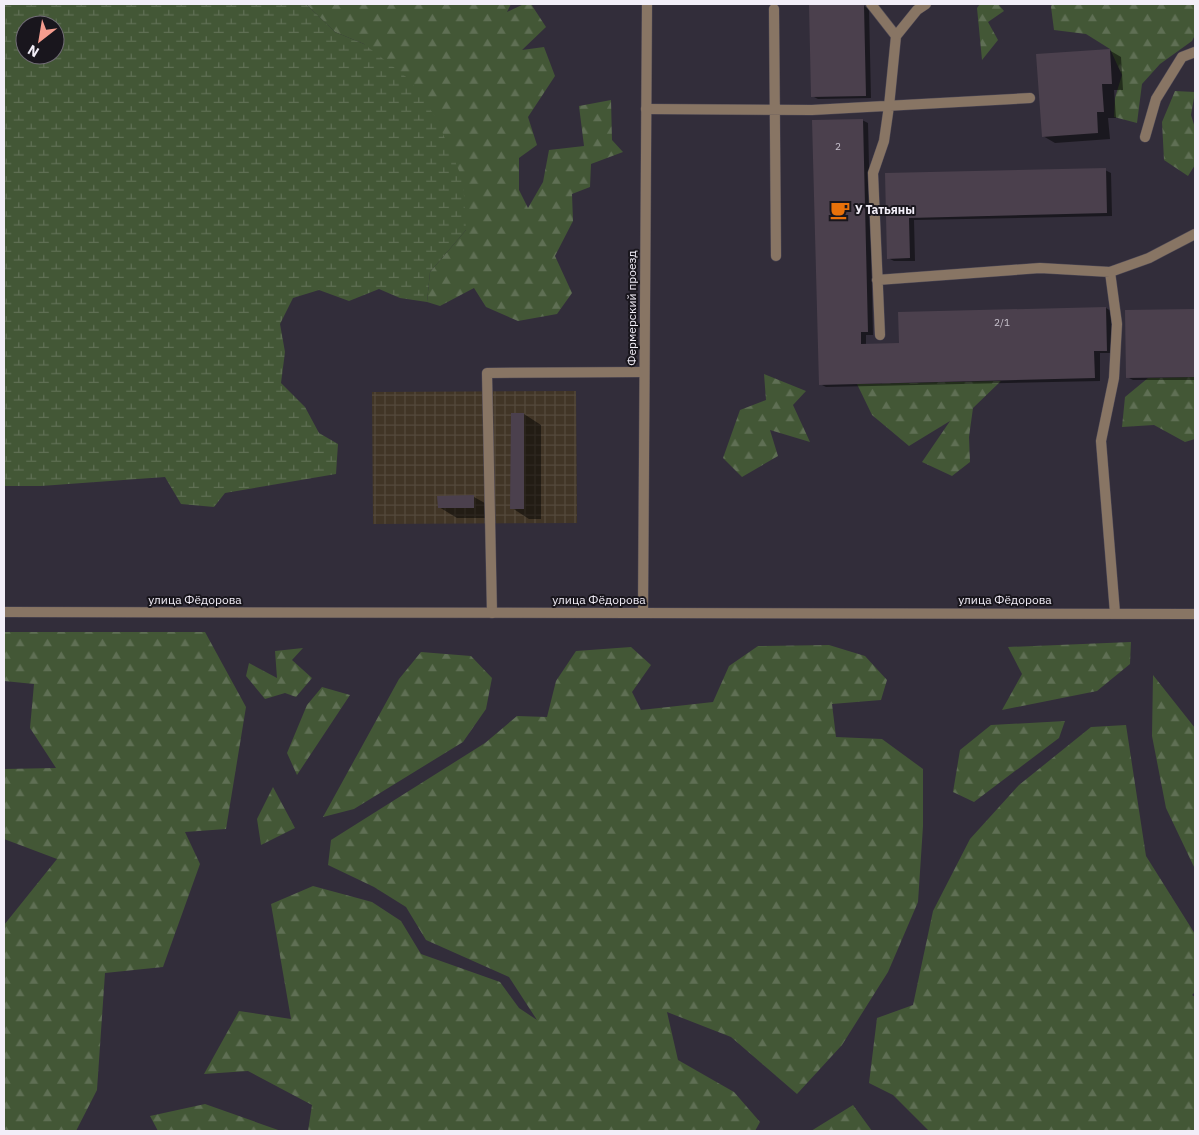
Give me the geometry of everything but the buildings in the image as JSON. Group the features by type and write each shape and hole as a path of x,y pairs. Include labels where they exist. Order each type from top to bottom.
{"street":[{"name":"Фермерский проезд","path":"643,612 647,4"},
{"path":"871,4 896,36"},
{"path":"880,336 873,173 884,141 890,106 896,36 917,10 926,4"},
{"path":"774,9 776,256"},
{"path":"1144,136 1156,99 1182,57 1195,52"},
{"path":"646,109 812,110 1030,98"},
{"path":"877,280 1040,268 1110,272 1149,258 1195,234"},
{"path":"1110,272 1117,324 1114,378 1101,441 1115,613"},
{"path":"492,613 487,374 644,372"},
{"name":"улица Фёдорова","path":"4,612 1195,614"}],"shaded area":[{"path":"576,391 577,523 373,524 372,392"}],"green space":[{"path":"4,4 306,4 335,32 364,44 410,80 436,118 463,180 466,230 430,272 427,302 400,298 379,289 349,301 319,290 293,298 280,324 285,352 281,383 305,407 319,433 338,444 336,474 225,493 214,507 181,504 165,477 41,486 4,486"},
{"path":"306,4 511,4 507,12 524,4 531,4 546,27 522,50 544,47 555,76 528,117 537,145 519,158 519,190 528,208 543,182 549,150 584,146 579,106 611,100 612,140 623,152 591,164 590,187 572,194 573,221 555,256 572,293 557,314 518,321 486,307 474,288 440,306 427,302 430,272 466,230 364,44 335,32"},
{"path":"980,4 998,4 1004,11 988,22 998,40 982,60 977,8"},
{"path":"1052,4 1195,4 1195,35 1192,41 1160,64 1142,84 1137,123 1114,117 1115,98 1122,75 1110,49 1086,34 1054,30"},
{"path":"1175,91 1195,92 1191,115 1195,128 1195,165 1188,176 1164,160 1162,122"},
{"path":"764,374 806,391 793,405 810,442 770,430 778,456 742,477 723,458 740,410 766,400"},
{"path":"1195,377 1195,439 1185,442 1154,425 1122,427 1125,397 1148,378"},
{"path":"1001,381 973,408 969,437 970,462 952,476 922,462 950,421 909,446 872,415 857,384"},
{"path":"4,632 205,632 246,707 226,829 185,832 200,864 163,967 105,973 97,1090 76,1131 4,1131 4,925 57,859 4,839 4,769 56,768 30,728 34,684 4,681"},
{"path":"1131,642 1130,664 1097,691 1002,710 1022,674 1008,647"},
{"path":"829,645 865,656 887,680 881,700 832,704 836,737 882,739 923,769 923,826 918,902 888,972 842,1045 797,1094 731,1037 667,1012 678,1060 734,1092 760,1122 755,1131 308,1131 312,1105 248,1071 204,1074 239,1011 291,1019 271,904 313,886 372,902 401,921 421,954 500,982 519,1008 537,1020 509,977 426,940 406,907 374,887 328,865 331,840 485,743 517,716 547,717 556,681 576,651 631,647 651,665 632,692 641,710 713,702 729,666 758,646"},
{"path":"303,648 292,660 312,678 296,697 285,693 265,699 246,676 249,663 277,678 275,651"},
{"path":"421,652 471,656 492,678 486,709 463,742 354,809 323,817 399,679"},
{"path":"1153,675 1195,728 1195,869 1166,808 1152,736"},
{"path":"322,687 350,695 297,775 287,753 307,705"},
{"path":"1065,721 1059,738 974,802 953,792 960,750 991,725"},
{"path":"1126,725 1146,856 1195,934 1195,992 1192,995 1195,997 1195,1131 929,1131 893,1095 869,1083 877,1018 913,1005 933,911 970,839 1019,785 1091,727"},
{"path":"273,787 295,828 261,845 257,819"},
{"path":"205,1104 281,1131 158,1131 150,1116"},
{"path":"853,1105 872,1131 811,1131"}],"place":[{"name":"У Татьяны","path":"840,210"}]}
